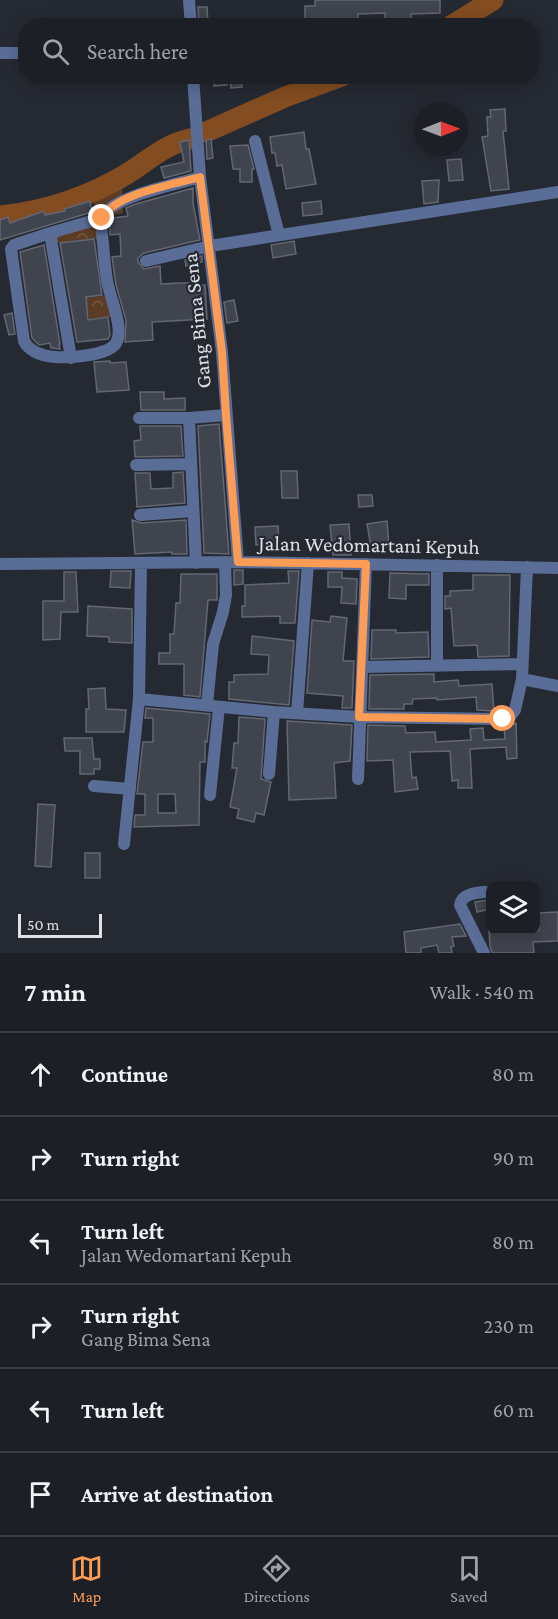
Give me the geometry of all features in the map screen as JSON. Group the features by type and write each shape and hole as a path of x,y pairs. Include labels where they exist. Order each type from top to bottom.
{"street":[{"path":"189,0 190,18"},
{"path":"0,53 18,53"},
{"name":"Gang Bima Sena","path":"194,84 200,177 222,352 238,562"},
{"path":"255,141 279,235"},
{"path":"102,218 107,282 115,307 117,341 113,347 105,351 71,358 43,356 26,346 22,337 11,249 14,245 102,218 111,207 127,199 200,177"},
{"path":"146,261 210,246 558,192"},
{"path":"50,233 71,358"},
{"path":"139,418 226,415"},
{"path":"189,418 196,563"},
{"path":"136,465 191,464"},
{"path":"140,515 192,511"},
{"path":"210,795 213,644 226,595 225,562"},
{"name":"Jalan Wedomartani Kepuh","path":"0,564 238,562 558,568"},
{"path":"297,713 308,563"},
{"path":"124,844 139,699 141,564"},
{"path":"358,779 366,564"},
{"path":"437,565 437,666"},
{"path":"139,699 274,712 359,717 509,718 515,710 522,678 527,567"},
{"path":"362,667 522,664"},
{"path":"522,678 558,686"},
{"path":"269,774 274,712"},
{"path":"94,786 130,789"},
{"path":"484,892 466,896 460,901 484,953"}],"green space":[{"path":"122,183 123,213 97,218 92,196"},
{"path":"98,220 101,238 54,243 53,234"},
{"path":"110,295 114,316 89,319 86,298"}],"building":[{"path":"315,0 440,0 440,13 411,14 411,18 385,18 385,13 358,14 358,18 305,18 305,6 315,6"},
{"path":"198,7 207,7 208,18 199,18"},
{"path":"231,84 242,84 242,87 231,88"},
{"path":"505,109 506,131 503,131 509,189 491,191 482,137 488,136 487,117 491,117 490,110"},
{"path":"304,132 306,149 309,149 316,184 286,189 282,165 277,166 275,153 272,153 270,137"},
{"path":"211,139 213,158 207,159 206,140"},
{"path":"189,140 191,171 164,178 161,167 184,162 180,142"},
{"path":"248,145 254,169 252,169 252,182 240,182 240,169 233,169 230,146"},
{"path":"461,159 463,180 449,181 447,160"},
{"path":"439,180 438,202 424,204 422,181"},
{"path":"193,188 193,203 200,240 144,253 138,258 138,262 144,269 160,266 161,284 205,285 207,319 152,322 153,340 125,342 126,320 116,285 112,257 121,256 120,234 110,235 110,220 128,216 126,208 136,204"},
{"path":"90,201 92,212 0,240 0,220 8,217 10,223 44,211 45,215 65,211 64,209"},
{"path":"321,201 322,214 303,216 302,203"},
{"path":"94,239 102,295 86,297 88,320 108,317 110,335 108,339 77,342 60,243"},
{"path":"294,241 296,254 273,258 271,245"},
{"path":"44,245 60,349 51,348 50,343 39,345 32,338 20,252"},
{"path":"202,256 202,262 186,266 185,260"},
{"path":"234,300 238,321 227,323 224,302"},
{"path":"12,313 15,334 9,335 4,315"},
{"path":"110,361 110,363 126,362 129,390 97,392 94,362"},
{"path":"140,392 164,392 164,399 185,398 185,410 141,410"},
{"path":"219,424 229,554 204,553 198,426"},
{"path":"140,426 181,426 183,456 135,457 134,441 141,440"},
{"path":"281,471 297,471 298,498 282,498"},
{"path":"183,472 185,503 137,507 135,473 150,473 151,489 173,488 173,473"},
{"path":"358,495 372,495 373,506 359,507"},
{"path":"132,520 141,523 186,520 187,554 172,554 172,552 135,554"},
{"path":"387,521 389,547 371,547 367,524"},
{"path":"349,524 351,555 333,555 330,525"},
{"path":"278,526 279,544 256,545 255,527"},
{"path":"234,570 243,570 243,584 234,585"},
{"path":"111,571 131,571 130,588 110,587"},
{"path":"288,571 299,571 295,623 280,623 280,616 242,617 242,606 245,606 245,585 289,583"},
{"path":"64,572 76,572 78,612 61,612 60,639 43,640 43,601 64,601"},
{"path":"328,572 342,572 342,578 357,579 356,604 341,603 342,587 328,587"},
{"path":"390,573 429,574 429,585 406,585 406,599 389,598"},
{"path":"181,574 217,574 217,600 208,600 200,697 184,695 184,664 159,664 159,653 170,653 170,634 174,634 176,603 180,603"},
{"path":"473,575 510,575 509,656 478,657 477,645 454,646 451,608 445,609 445,596 450,596 450,591 473,590"},
{"path":"88,606 132,609 132,643 109,642 109,637 87,636"},
{"path":"331,616 347,618 343,661 354,661 352,708 342,708 343,696 307,693 312,620 330,622"},
{"path":"372,630 396,630 396,633 428,632 429,657 371,659"},
{"path":"252,636 294,641 289,705 229,699 229,682 234,682 234,675 268,674 269,655 251,654"},
{"path":"434,674 434,682 458,680 459,686 492,684 494,711 477,710 476,697 413,699 412,704 404,704 404,709 369,709 370,675"},
{"path":"105,688 106,709 126,710 124,732 86,732 86,709 89,709 88,689"},
{"path":"146,708 210,714 207,742 205,741 205,762 200,762 199,825 134,827 135,815 145,815 145,794 137,794 143,742 153,742 153,718 145,718","holes":["158,794 175,794 176,813 158,813"]},
{"path":"239,717 265,719 261,779 271,782 264,815 256,813 254,822 237,818 239,809 230,807 237,768 232,768 234,743 238,743"},
{"path":"287,721 352,725 350,761 334,763 336,798 289,800"},
{"path":"516,723 517,758 507,759 506,747 470,749 472,788 458,788 458,780 452,781 450,751 410,752 412,778 416,777 418,789 395,792 393,760 367,761 368,725 405,726 406,733 435,732 436,742 471,740 470,729 483,728 484,740 505,739 504,727"},
{"path":"64,738 92,738 94,759 100,759 100,769 94,769 94,774 80,774 80,751 65,751"},
{"path":"38,804 55,805 51,867 35,866"},
{"path":"85,853 100,853 100,878 85,878"},
{"path":"486,900 486,910 477,912 475,902"},
{"path":"558,912 558,941 533,942 534,953 492,953 489,935 540,935 540,913"},
{"path":"460,924 466,936 452,937 454,946 451,947 452,953 439,953 437,945 421,948 421,953 406,953 404,932"}],"waterway":[{"path":"464,18 493,0"},
{"path":"206,132 320,84"},
{"path":"0,216 34,211 67,202 115,181 167,147 194,138"}],"route":[{"path":"102,218 111,207 127,199 200,177 222,352 238,562 366,564 359,717 503,719"}]}
